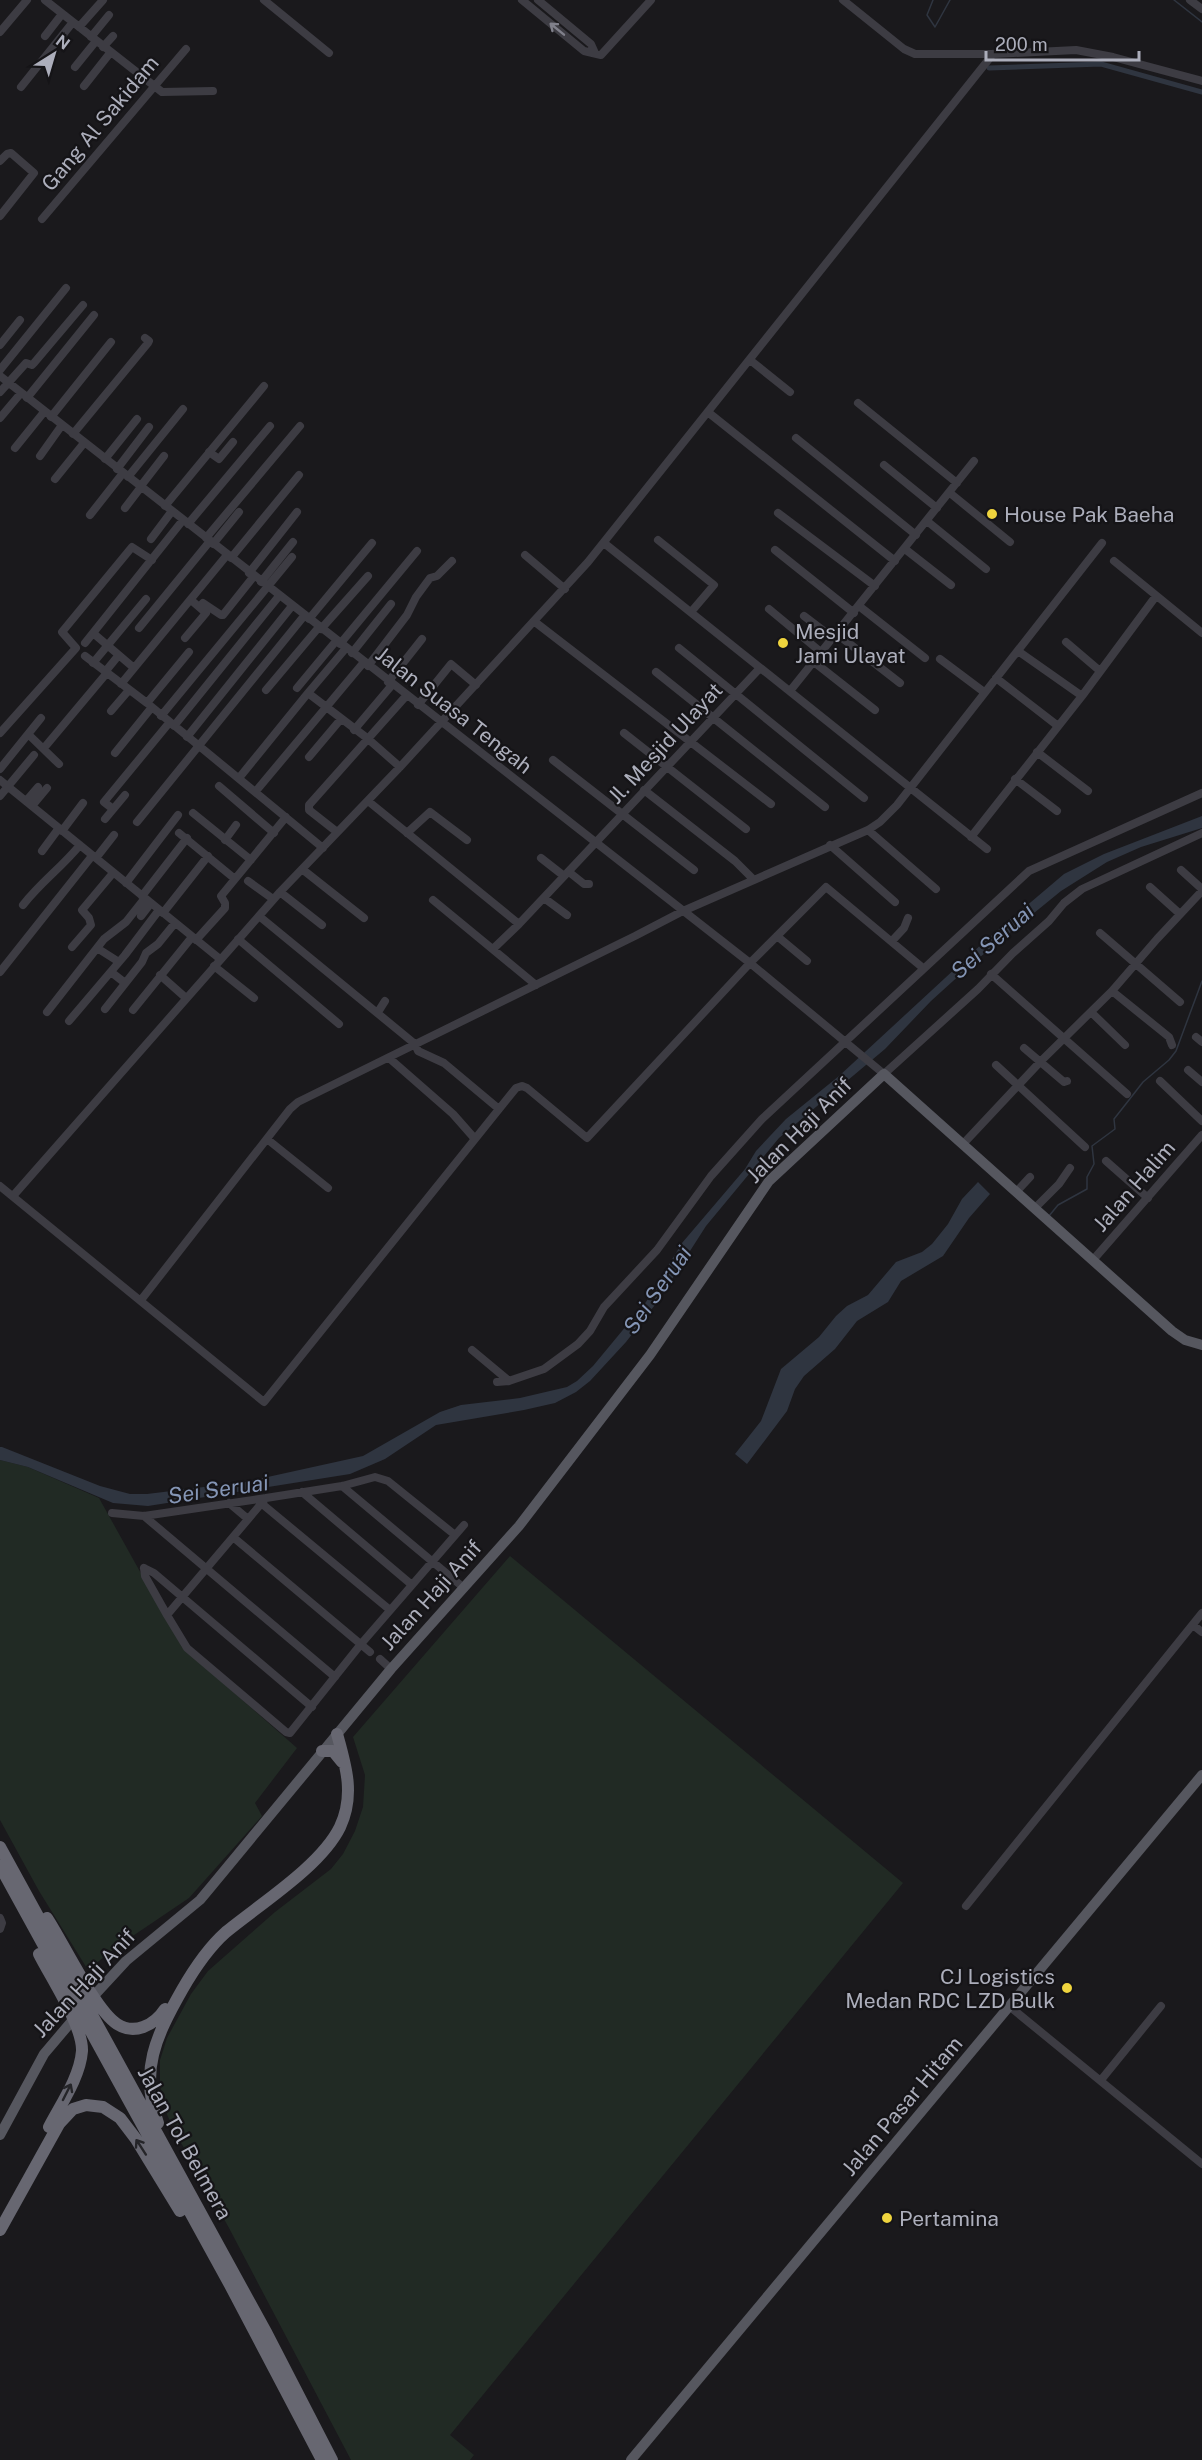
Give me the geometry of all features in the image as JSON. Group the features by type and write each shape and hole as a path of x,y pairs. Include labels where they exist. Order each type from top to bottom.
{"highway":[{"path":"235,2277 230,2261 160,2127 150,2092 153,2052 165,2019 190,1976 209,1950 224,1934 315,1860 336,1834 346,1809 348,1787 347,1768 337,1734"},
{"path":"1,1848 57,1932 104,2011 120,2026 132,2029 142,2028 150,2025 161,2015 195,1959 213,1938 308,1861 334,1832 344,1807 346,1781 340,1757 333,1751 322,1751"},
{"name":"Jalan Tol Belmera","path":"1,1848 296,2387 332,2460"},
{"name":"Jalan Tol Belmera","path":"0,1866 239,2302 321,2460"},
{"path":"0,1875 74,2022 82,2050 72,2083 0,2218"},
{"path":"0,2230 62,2120 73,2109 82,2106 103,2107 120,2118 129,2130 239,2302"}],"main road":[{"path":"884,1074 1180,1337 1202,1345"},
{"name":"Jalan Haji Anif","path":"0,2135 44,2054 69,2024 126,1961 200,1900 391,1669 519,1526 628,1384 769,1181 884,1074"},
{"name":"Jalan Pasar Hitam","path":"631,2460 1202,1775"}],"street":[{"path":"0,32 27,0"},
{"path":"45,0 163,93 213,91"},
{"path":"21,87 76,25 103,0"},
{"path":"264,0 329,52"},
{"path":"522,0 584,51 601,55 651,0"},
{"path":"538,0 591,44 595,53"},
{"path":"843,0 911,53 993,54 1076,50 1113,57 1202,81"},
{"path":"1190,0 1202,9"},
{"path":"45,36 62,14"},
{"path":"75,68 109,15"},
{"path":"103,47 112,36"},
{"name":"Gang Al Sakidam","path":"42,219 186,49"},
{"path":"84,86 110,53"},
{"path":"13,1196 273,899 368,801 474,683 565,589 709,412 993,54"},
{"path":"0,161 7,154 12,154 34,173 0,216"},
{"path":"0,370 66,288"},
{"path":"0,392 26,363 32,365 34,363 83,305"},
{"path":"0,418 24,395 94,315"},
{"path":"0,345 20,320"},
{"path":"73,434 148,344 145,338"},
{"path":"15,448 111,342"},
{"path":"750,360 790,392"},
{"name":"Jalan Suasa Tengah","path":"0,376 390,684 683,910 884,1074"},
{"path":"151,539 168,509 209,452 264,386"},
{"path":"858,403 957,483"},
{"path":"90,515 123,473 183,409"},
{"path":"709,412 895,561"},
{"path":"105,459 136,419"},
{"path":"40,456 62,425"},
{"path":"123,473 149,426"},
{"path":"84,643 270,426"},
{"path":"139,628 300,426"},
{"path":"796,438 916,534"},
{"path":"209,452 219,459 233,442"},
{"path":"55,479 84,443"},
{"path":"125,508 164,456"},
{"path":"790,691 974,461"},
{"path":"884,465 937,508"},
{"path":"122,684 299,475"},
{"path":"950,493 1011,542"},
{"path":"209,541 239,512"},
{"path":"161,716 258,579 297,512"},
{"path":"778,513 875,586"},
{"path":"927,521 986,569"},
{"path":"658,540 714,585 691,612"},
{"path":"200,607 203,603 223,615 293,542"},
{"path":"137,822 306,618 372,543"},
{"path":"604,543 987,849"},
{"path":"141,1300 298,1102 752,877 868,830 890,814 1102,543"},
{"path":"0,733 76,648 62,632 132,547 152,561"},
{"path":"904,549 951,585"},
{"path":"238,778 308,693 417,550"},
{"path":"775,550 925,658"},
{"path":"525,555 565,589"},
{"path":"258,579 292,557"},
{"path":"256,791 366,664 406,615 430,578 437,576 452,561"},
{"path":"1114,561 1202,633"},
{"path":"266,690 368,576"},
{"path":"113,809 105,802 279,596"},
{"path":"971,837 1082,696 1156,596"},
{"path":"93,663 146,599"},
{"path":"185,638 206,612 191,600"},
{"path":"297,688 391,604"},
{"path":"187,737 292,606"},
{"path":"769,609 822,653"},
{"path":"804,616 900,682"},
{"path":"535,622 771,804"},
{"path":"93,633 134,668"},
{"path":"354,730 422,639"},
{"path":"1066,642 1100,671"},
{"path":"679,648 864,798"},
{"path":"1018,651 1082,696"},
{"path":"115,753 189,652"},
{"path":"85,656 256,791 323,848"},
{"path":"44,748 118,656"},
{"path":"940,659 984,692"},
{"path":"814,662 875,710"},
{"path":"418,705 450,665 474,683"},
{"name":"Jl. Mesjid Ulayat","path":"494,949 760,668"},
{"path":"656,672 825,807"},
{"path":"996,678 1058,726"},
{"path":"111,711 129,690"},
{"path":"308,693 367,738 400,767"},
{"path":"337,832 309,810 309,805 406,696"},
{"path":"0,769 41,718"},
{"path":"309,757 341,719"},
{"path":"28,734 59,764"},
{"path":"624,734 746,829"},
{"path":"1037,752 1088,791"},
{"path":"0,795 34,755"},
{"path":"553,760 694,870"},
{"path":"1015,779 1057,811"},
{"path":"0,780 194,939 254,998"},
{"path":"219,786 274,832"},
{"path":"29,804 38,787"},
{"path":"29,804 47,788"},
{"path":"644,790 752,877"},
{"path":"497,1382 509,1381 544,1369 578,1344 590,1331 604,1307 657,1250 711,1176 736,1147 782,1100 1029,871 1202,793"},
{"path":"105,819 125,795"},
{"path":"368,801 519,924"},
{"path":"42,851 83,803"},
{"path":"406,833 430,812 467,840"},
{"path":"193,813 251,860"},
{"path":"126,883 178,815"},
{"path":"133,1010 160,975 225,908 221,896 286,818"},
{"path":"225,840 236,825"},
{"path":"868,830 936,889"},
{"path":"179,833 235,879"},
{"path":"884,1074 978,989 1049,921 1064,903 1082,889 1202,834"},
{"path":"0,972 114,835"},
{"path":"47,1012 104,939 126,922 146,899 187,838"},
{"path":"23,905 43,881 58,871 80,845"},
{"path":"830,845 895,902"},
{"path":"69,1021 208,856"},
{"path":"541,858 584,884 589,884"},
{"path":"302,869 364,918"},
{"path":"963,1144 1040,1062 1112,991 1202,890 1181,870"},
{"path":"72,947 91,925 89,918 82,910 113,873"},
{"path":"248,881 273,899"},
{"path":"0,1186 264,1402 516,1088 525,1086 587,1138 750,963 826,886 923,968"},
{"path":"1150,887 1180,914"},
{"path":"280,892 322,925"},
{"path":"544,898 567,915"},
{"path":"141,916 146,899"},
{"path":"434,900 536,985"},
{"path":"259,916 416,1044 418,1051 444,1063 499,1109"},
{"path":"892,941 904,928 908,918"},
{"path":"105,1009 142,962 146,953 158,944 175,923"},
{"path":"1100,933 1180,1002"},
{"path":"777,936 807,961"},
{"path":"238,939 339,1024"},
{"path":"97,948 119,962"},
{"path":"111,972 125,983"},
{"path":"992,974 1126,1094"},
{"path":"160,975 186,998"},
{"path":"1112,991 1169,1037 1172,1045"},
{"path":"378,1012 385,1001"},
{"path":"1091,1012 1125,1045"},
{"path":"1024,1048 1064,1082 1067,1081"},
{"path":"389,1058 453,1114 475,1139"},
{"path":"996,1065 1085,1147"},
{"path":"1188,1070 1202,1082"},
{"path":"1160,1082 1202,1121"},
{"name":"Jalan Halim","path":"1093,1260 1202,1135"},
{"path":"267,1139 328,1188"},
{"path":"1106,1161 1148,1198"},
{"path":"1035,1208 1059,1184 1070,1168"},
{"path":"1017,1191 1030,1177"},
{"path":"472,1350 509,1381"},
{"path":"112,1513 144,1516 229,1503 263,1501 342,1486 375,1477 382,1478 455,1535"},
{"path":"342,1486 464,1588"},
{"path":"302,1492 412,1585"},
{"path":"167,1615 263,1501"},
{"path":"263,1501 390,1610"},
{"path":"229,1503 248,1519"},
{"path":"144,1516 336,1677"},
{"path":"312,1707 154,1573 144,1568 145,1576 187,1648 286,1732 292,1731 312,1707 390,1610 464,1525"},
{"path":"233,1537 370,1652"},
{"path":"966,1906 1202,1614"},
{"path":"1193,1625 1202,1632"},
{"path":"380,1659 391,1669"},
{"path":"1101,2080 1161,2006"},
{"path":"1009,2007 1202,2164"}],"shaded area":[{"path":"0,1460 28,1467 99,1498 182,1647 297,1748 255,1803 262,1816 189,1898 115,1948 88,1970 39,1891 0,1820"},
{"path":"510,1556 903,1883 450,2435 474,2455 470,2460 351,2460 229,2228 175,2132 164,2108 160,2083 160,2060 167,2038 191,1994 208,1971 275,1912 331,1869 343,1854 355,1831 363,1807 365,1775 353,1737"}],"water":[{"name":"Sei Seruai","path":"1202,816 1202,828 1141,847 1107,862 1061,891 974,962 931,1001 885,1049 779,1138 706,1226 658,1301 626,1342 590,1381 576,1392 555,1403 436,1425 385,1459 350,1474 148,1506 113,1503 28,1467 0,1460 0,1447 2,1447 100,1486 130,1494 245,1482 363,1456 440,1412 461,1405 520,1398 567,1387 593,1366 646,1302 682,1243 745,1169 756,1151 786,1119 839,1076 984,942 1064,874 1104,854"},
{"path":"978,1182 990,1194 969,1218 943,1256 901,1281 888,1302 857,1321 835,1349 804,1376 795,1389 787,1411 747,1464 735,1454 761,1421 781,1369 819,1337 847,1306 868,1295 896,1262 922,1252 932,1244 948,1224 962,1199"}],"waterway":[{"path":"933,0 927,15 935,27 950,0"},
{"path":"1174,0 1202,22"},
{"path":"989,68 1101,64 1202,92"},
{"path":"1049,1216 1058,1205 1087,1189 1087,1177 1094,1164 1092,1146 1115,1129 1114,1119 1143,1082 1176,1051 1202,981"}],"place":[{"name":"House Pak Baeha","path":"992,514"},
{"name":"Mesjid Jami Ulayat","path":"783,643"},
{"name":"CJ Logistics Medan RDC LZD Bulk","path":"1067,1988"},
{"name":"Pertamina","path":"887,2218"}]}
